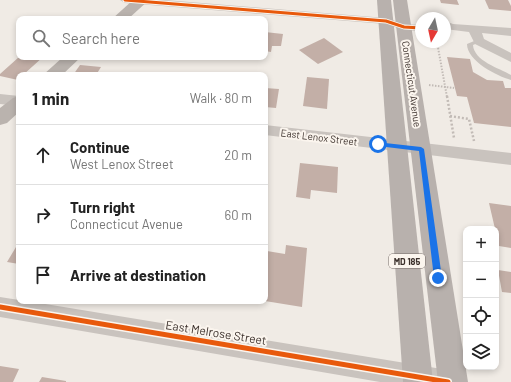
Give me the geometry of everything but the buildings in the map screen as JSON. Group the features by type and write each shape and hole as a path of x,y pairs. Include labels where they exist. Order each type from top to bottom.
{"main road":[{"name":"Connecticut Avenue","path":"384,0 397,146 433,380"},
{"name":"Connecticut Avenue","path":"400,0 410,24 421,149 433,380"},
{"path":"123,16 141,1"},
{"path":"56,72 70,60"},
{"path":"0,118 16,105"}],"street":[{"path":"125,0 410,24"},
{"path":"451,27 511,32"},
{"path":"474,29 479,41 511,58"},
{"path":"0,99 16,102"},
{"name":"East Lenox Street","path":"268,130 511,159"},
{"name":"East Melrose Street","path":"0,307 433,380"}],"lane":[{"path":"479,41 470,44 470,53 475,58 511,78"}],"path":[{"path":"438,48 454,140"},
{"path":"423,85 454,88"},
{"path":"450,116 469,119 474,142"}],"cycle path":[{"path":"125,0 386,21 404,27 415,28"},
{"path":"0,307 448,382"}],"route":[{"path":"378,144 421,149 438,278"}]}
